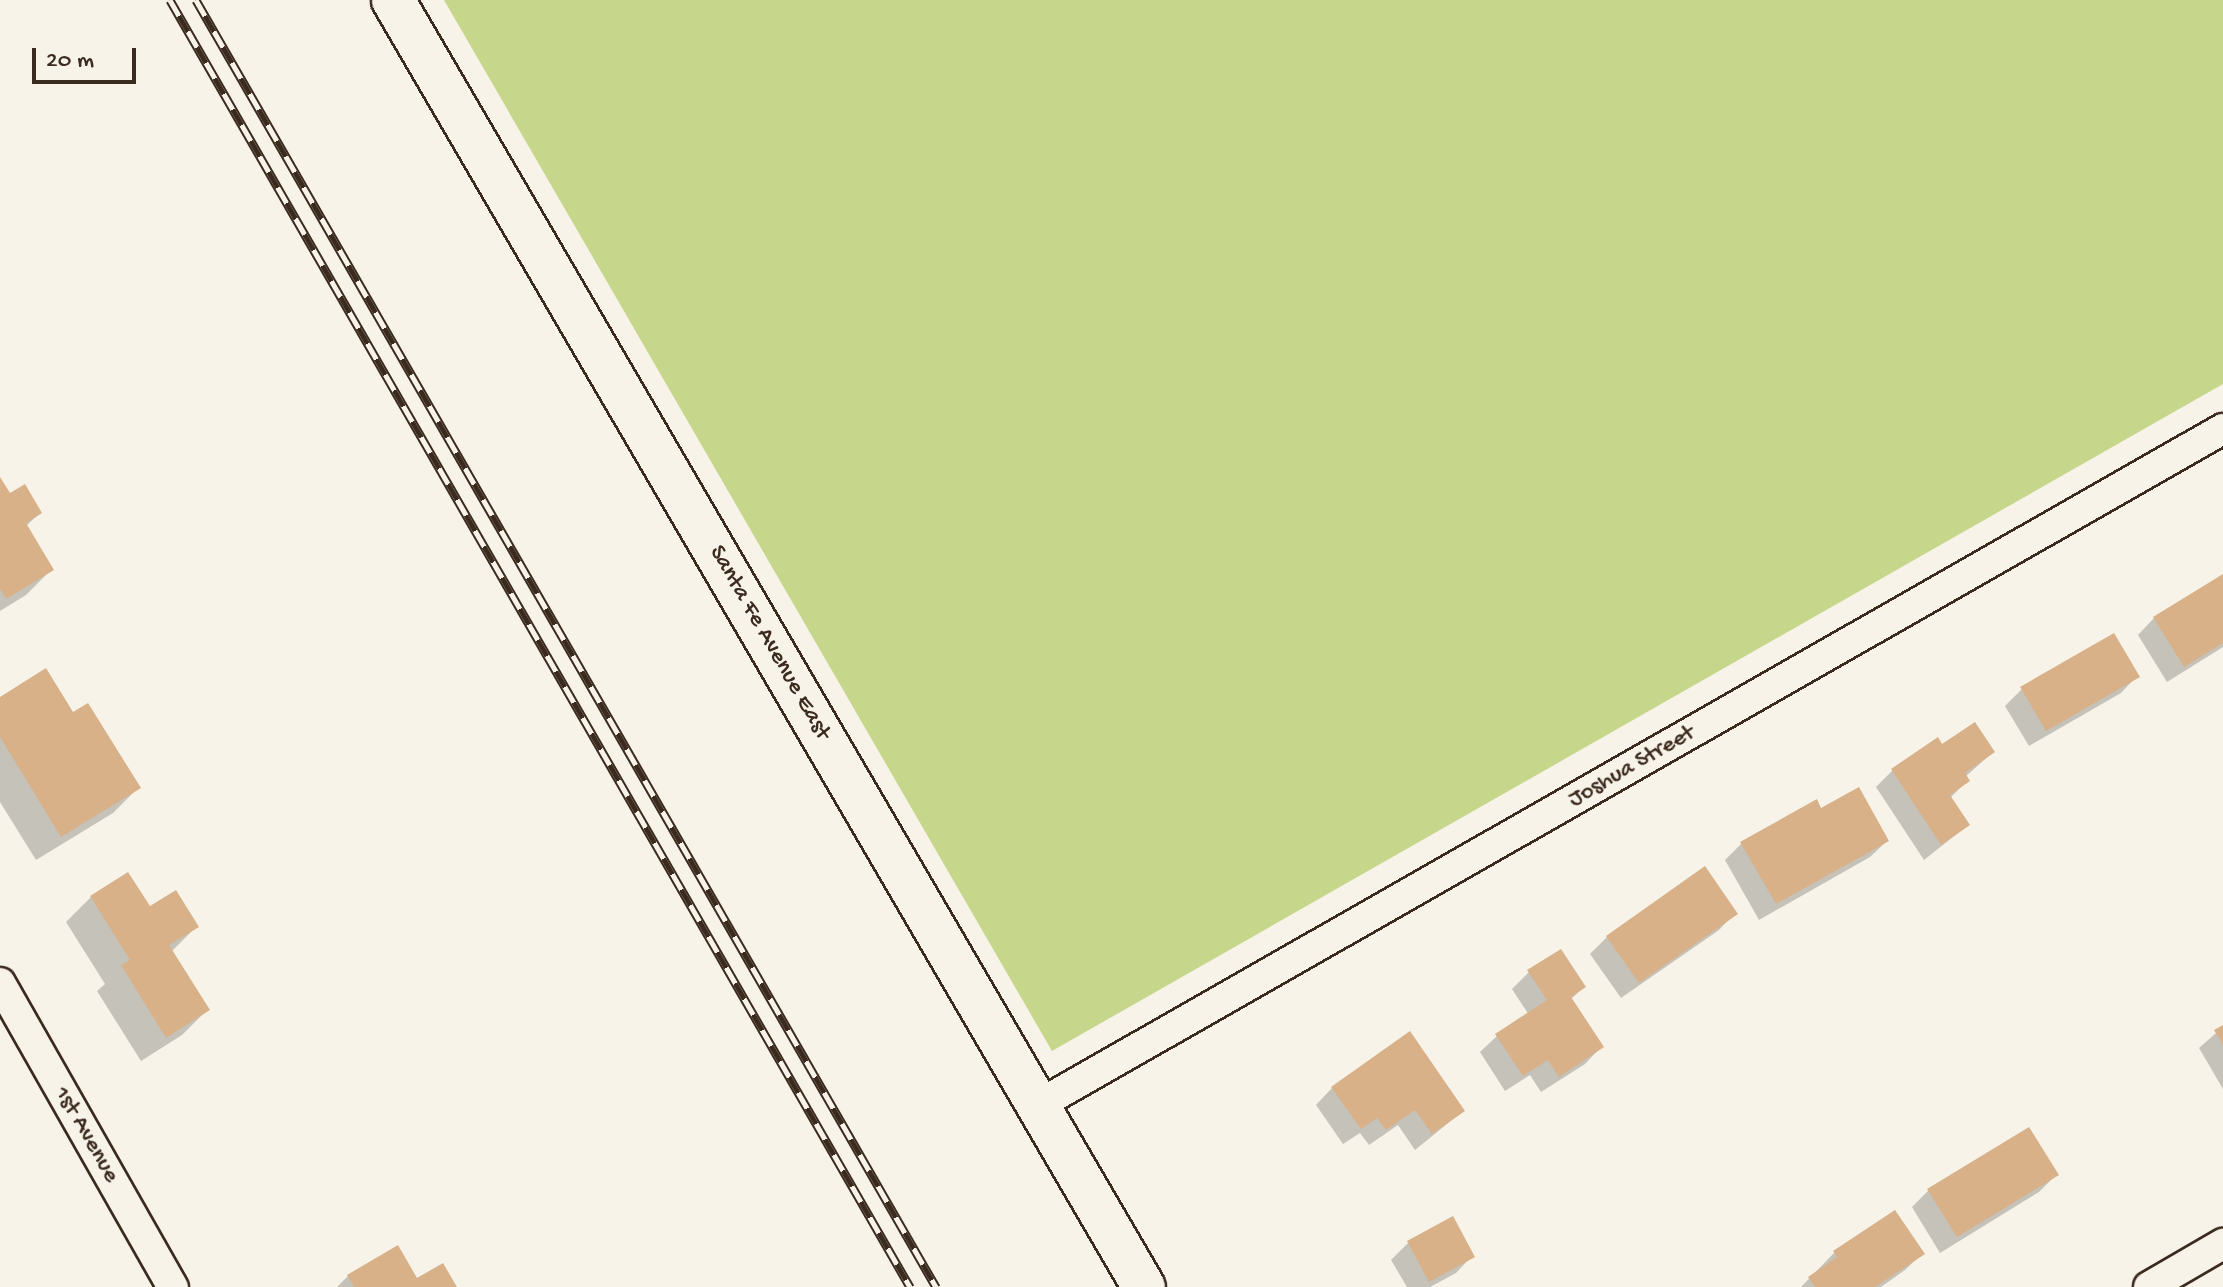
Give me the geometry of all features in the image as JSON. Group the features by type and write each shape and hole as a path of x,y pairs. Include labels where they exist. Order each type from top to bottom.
{"street":[{"name":"Santa Fe Avenue East","path":"393,0 1040,1104 1144,1287"},
{"name":"Joshua Street","path":"1040,1104 2223,429"},
{"name":"1st Avenue","path":"0,983 173,1287"},
{"path":"2149,1287 2223,1244"}],"green space":[{"path":"444,0 2223,0 2223,384 1052,1051"}],"building":[{"path":"0,477 10,493 25,484 42,513 26,523 54,570 6,599 0,589"},
{"path":"2223,574 2223,643 2184,667 2153,617"},
{"path":"2114,633 2140,677 2046,731 2020,687"},
{"path":"46,668 73,712 88,703 141,788 61,837 0,737 0,697"},
{"path":"1975,722 1995,752 1965,773 1970,781 1950,795 1970,825 1941,845 1891,769 1938,737 1942,744"},
{"path":"1859,787 1889,841 1776,904 1740,842 1817,799 1821,808"},
{"path":"1705,866 1738,914 1639,983 1606,936"},
{"path":"128,872 150,906 176,890 199,927 169,945 210,1010 166,1038 121,965 130,960 90,896"},
{"path":"1561,949 1586,987 1571,997 1604,1047 1559,1077 1548,1060 1523,1076 1495,1034 1547,1000 1527,970"},
{"path":"2223,1025 2223,1045 2214,1030"},
{"path":"1410,1031 1465,1111 1432,1134 1415,1110 1386,1130 1377,1118 1361,1129 1331,1087"},
{"path":"2029,1127 2059,1175 1957,1237 1927,1189"},
{"path":"1895,1210 1925,1254 1875,1287 1815,1287 1808,1277 1837,1257 1833,1251"},
{"path":"1453,1216 1475,1257 1429,1282 1407,1241"},
{"path":"398,1245 417,1278 443,1263 457,1287 354,1287 347,1275"}],"railway":[{"path":"170,0 910,1287"},
{"path":"196,0 936,1287"}]}
